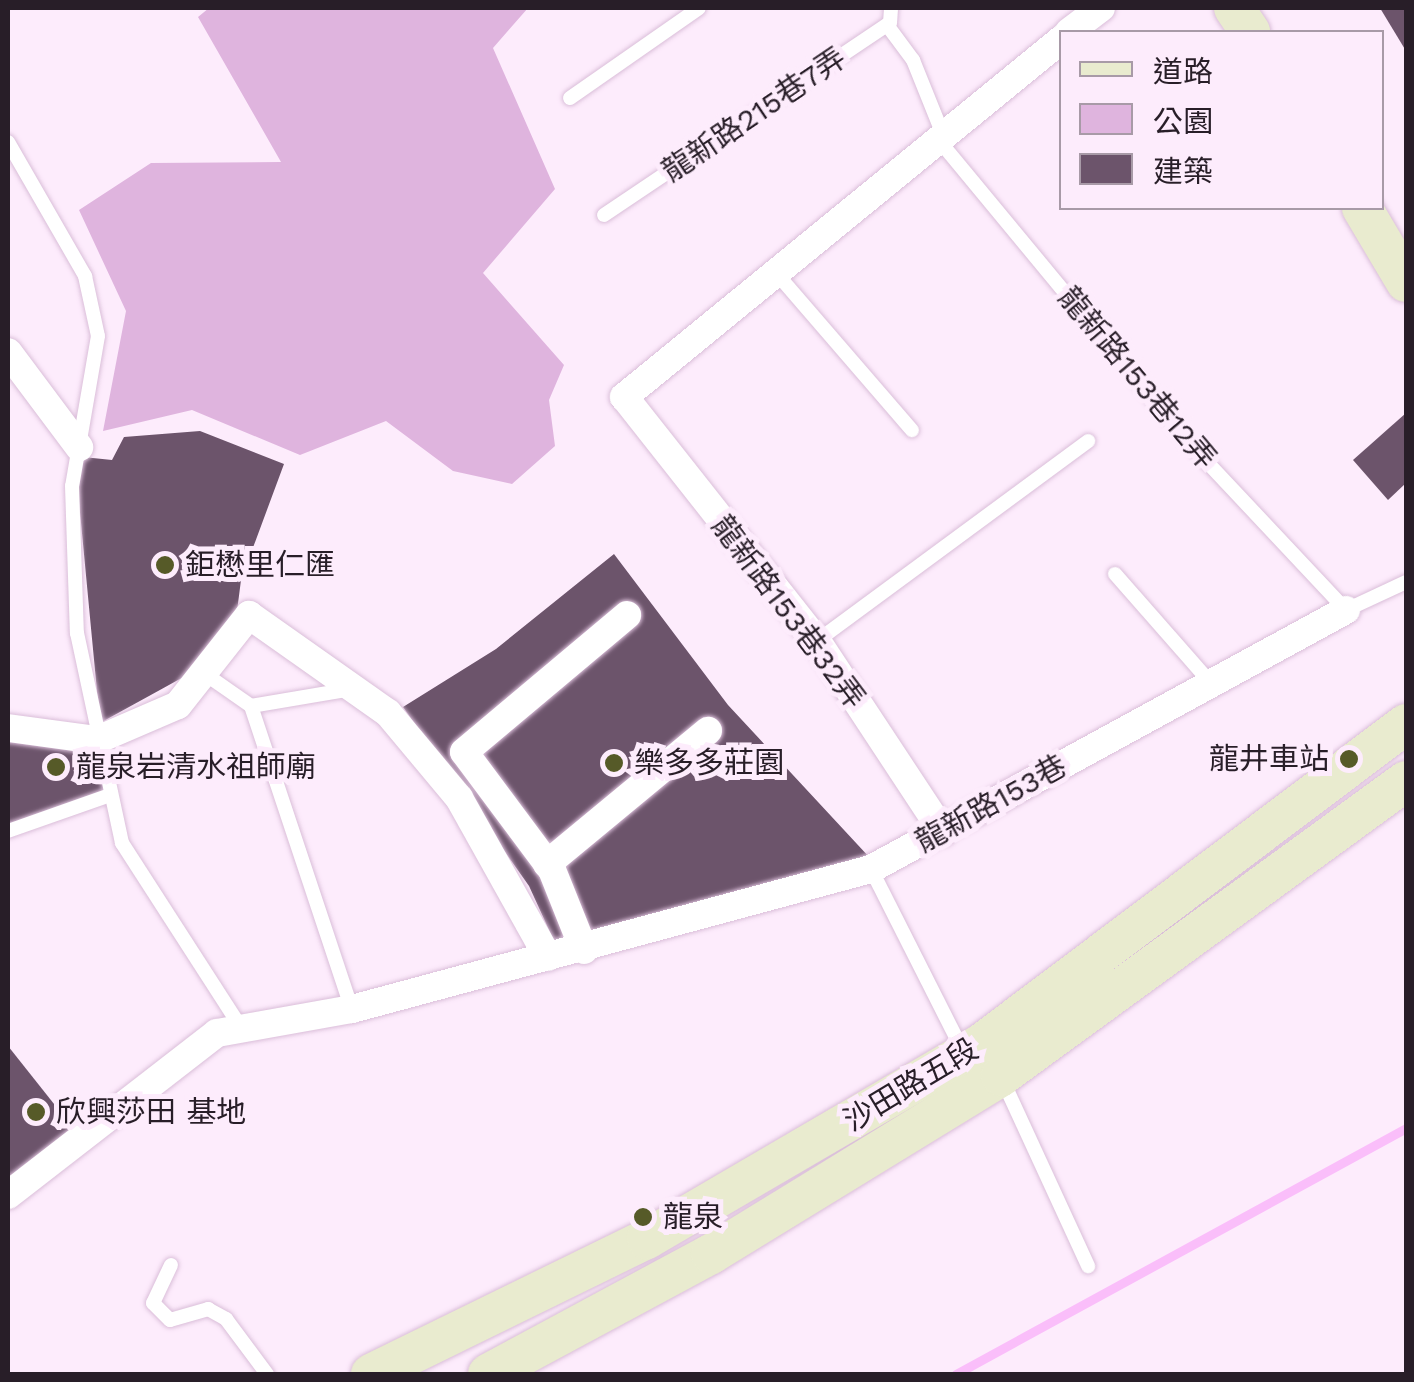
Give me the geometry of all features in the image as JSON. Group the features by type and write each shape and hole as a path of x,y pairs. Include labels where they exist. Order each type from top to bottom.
{"street":[{"path":"1072,30 1101,8"},
{"path":"1234,8 1249,30"},
{"path":"778,275 939,135 1059,40"},
{"path":"1363,210 1406,282"},
{"name":"龍新路153巷32弄","path":"778,275 624,397 817,642 943,832"},
{"path":"8,352 79,447"},
{"name":"龍新路153巷","path":"8,1195 218,1033 240,1026 352,1009 584,950 871,869 1208,680 1346,610"},
{"path":"8,728 97,740 178,705 208,676 249,615 388,713 459,798 548,957"},
{"path":"584,950 547,864 466,743 627,615"},
{"name":"沙田路五段","path":"371,1374 983,1073 1406,724"},
{"path":"547,864 708,731"},
{"name":"沙田路五段","path":"488,1374 711,1254 983,1073 1406,781"}],"lane":[{"path":"570,98 699,8"},
{"path":"886,25 891,8"},
{"name":"龍新路153巷12弄","path":"886,25 913,60 939,135 1191,445 1346,610"},
{"name":"龍新路215巷7弄","path":"604,215 886,25"},
{"path":"8,142 85,276 98,336 79,447 77,633 122,843 240,1026"},
{"path":"778,275 912,430"},
{"path":"817,642 1088,441"},
{"path":"1115,574 1208,680"},
{"name":"龍新路153巷","path":"1346,610 1406,582"},
{"path":"208,676 251,706 352,1009"},
{"path":"251,706 352,689"},
{"path":"8,831 110,795"},
{"path":"871,869 1088,1266"},
{"path":"171,1265 153,1303 170,1320 208,1309 226,1319 267,1374"}],"green space":[{"path":"209,8 528,8 493,48 555,189 483,273 564,365 549,400 555,446 512,484 453,471 386,421 300,455 192,410 103,431 126,311 79,210 151,163 281,162 198,17"}],"building":[{"path":"1380,8 1406,8 1406,51"},
{"path":"1406,413 1406,483 1388,500 1353,460"},
{"name":"鉅懋里仁匯","path":"200,431 284,464 241,580 235,627 198,669 100,723 78,491 83,457 112,460 124,437"},
{"name":"樂多多莊園","path":"614,554 728,705 870,858 554,941 529,886 403,707 496,649"},
{"name":"龍泉岩清水祖師廟","path":"8,728 97,740 110,795 8,831"},
{"name":"欣興莎田 基地","path":"8,1046 85,1143 8,1195"}],"waterway":[{"path":"956,1374 1406,1128"}],"place":[{"name":"鉅懋里仁匯","path":"165,565"},
{"name":"龍井車站","path":"1349,759"},
{"name":"樂多多莊園","path":"614,763"},
{"name":"龍泉岩清水祖師廟","path":"56,767"},
{"name":"欣興莎田 基地","path":"36,1112"},
{"name":"龍泉","path":"643,1217"}]}
